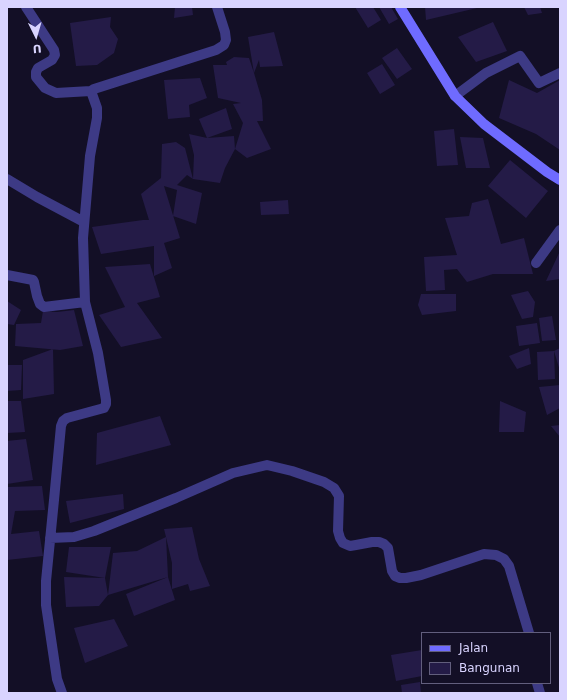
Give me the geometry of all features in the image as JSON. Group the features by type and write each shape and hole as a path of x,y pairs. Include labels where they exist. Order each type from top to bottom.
{"street":[{"path":"26,7 54,50 55,55 52,60 38,68 36,77 45,88 56,93 91,91 216,50 224,45 226,40 217,7"},
{"path":"400,7 455,96 484,124 547,172 560,180"},
{"path":"455,96 486,73 520,56 539,83 560,73"},
{"path":"62,693 57,679 46,605 46,581 61,426 63,421 67,418 104,408 106,404 98,353 85,302 84,222 90,156 97,118 91,91"},
{"path":"7,179 84,222"},
{"path":"536,263 560,230"},
{"path":"7,275 32,280 34,282 40,304 44,307 85,302"},
{"path":"50,538 74,537 94,532 234,472 267,465 292,471 324,482 334,488 339,496 338,532 343,543 350,546 372,542 384,544 388,548 392,571 395,576 400,578 421,575 484,554 496,555 504,559 509,566 529,632"}],"building":[{"path":"175,7 192,7 193,15 174,18"},
{"path":"355,7 373,7 381,20 368,28"},
{"path":"379,7 391,7 398,19 389,24"},
{"path":"425,7 477,7 477,8 426,20"},
{"path":"524,7 540,7 542,13 528,15"},
{"path":"111,17 110,27 118,39 114,53 97,65 76,66 70,23"},
{"path":"493,22 507,51 476,62 458,37"},
{"path":"274,32 283,66 260,67 259,60 254,73 248,37"},
{"path":"397,48 412,69 397,79 382,58"},
{"path":"234,57 249,58 262,100 263,121 257,121 271,149 247,158 235,149 243,123 233,104 241,103 218,98 213,65 227,65 226,62"},
{"path":"382,64 395,85 380,94 367,73"},
{"path":"200,78 207,98 189,105 190,117 168,119 164,80"},
{"path":"509,80 537,93 560,80 560,150 536,134 499,118"},
{"path":"226,108 232,129 207,138 199,119"},
{"path":"454,129 458,165 437,166 434,131"},
{"path":"189,134 207,138 234,136 235,149 225,168 220,183 193,179 194,155"},
{"path":"460,137 483,138 490,168 466,168"},
{"path":"176,142 185,148 193,179 187,175 177,185 202,193 196,224 173,216 180,238 164,243 172,268 154,276 154,246 101,254 92,227 149,220 141,194 161,178 162,144","holes":["164,186 177,190 173,216"]},
{"path":"510,160 548,191 526,218 488,186"},
{"path":"488,199 501,244 524,238 533,274 493,274 467,282 457,269 444,270 445,290 426,291 424,257 457,255 445,218 469,216 472,203"},
{"path":"288,200 289,214 261,215 260,202"},
{"path":"560,251 560,279 546,281"},
{"path":"150,264 160,297 137,303 162,338 121,347 99,315 125,307 105,267"},
{"path":"528,291 535,302 533,317 522,319 511,295"},
{"path":"421,294 456,294 456,311 422,315 418,305"},
{"path":"7,301 21,310 14,325 7,324"},
{"path":"74,310 83,346 60,350 15,346 16,324 41,323 43,311 57,312"},
{"path":"552,316 556,340 542,341 539,318"},
{"path":"537,323 540,343 519,346 516,326"},
{"path":"529,348 531,364 517,369 509,356"},
{"path":"560,348 560,371 554,351"},
{"path":"53,349 54,394 23,399 23,360"},
{"path":"554,351 555,379 538,380 537,352"},
{"path":"7,365 22,365 21,390 7,391"},
{"path":"560,385 560,408 547,415 539,387"},
{"path":"7,401 21,401 25,432 7,433"},
{"path":"500,401 526,412 524,432 499,432"},
{"path":"160,416 171,445 96,465 97,433"},
{"path":"560,425 560,437 551,426"},
{"path":"26,439 33,480 7,484 7,441"},
{"path":"42,486 45,510 15,511 11,534 39,531 43,556 7,560 7,487"},
{"path":"123,494 124,509 70,523 66,501"},
{"path":"192,527 199,559 210,586 190,591 188,584 172,589 172,563 164,529"},
{"path":"166,537 168,577 108,595 113,553 137,551"},
{"path":"69,547 111,547 105,578 66,572"},
{"path":"64,577 105,578 108,595 99,606 66,607"},
{"path":"168,577 175,600 134,616 126,594"},
{"path":"114,619 128,646 85,663 74,628"},
{"path":"421,650 421,676 396,681 391,655"},
{"path":"420,682 421,693 402,693 401,685"}]}
